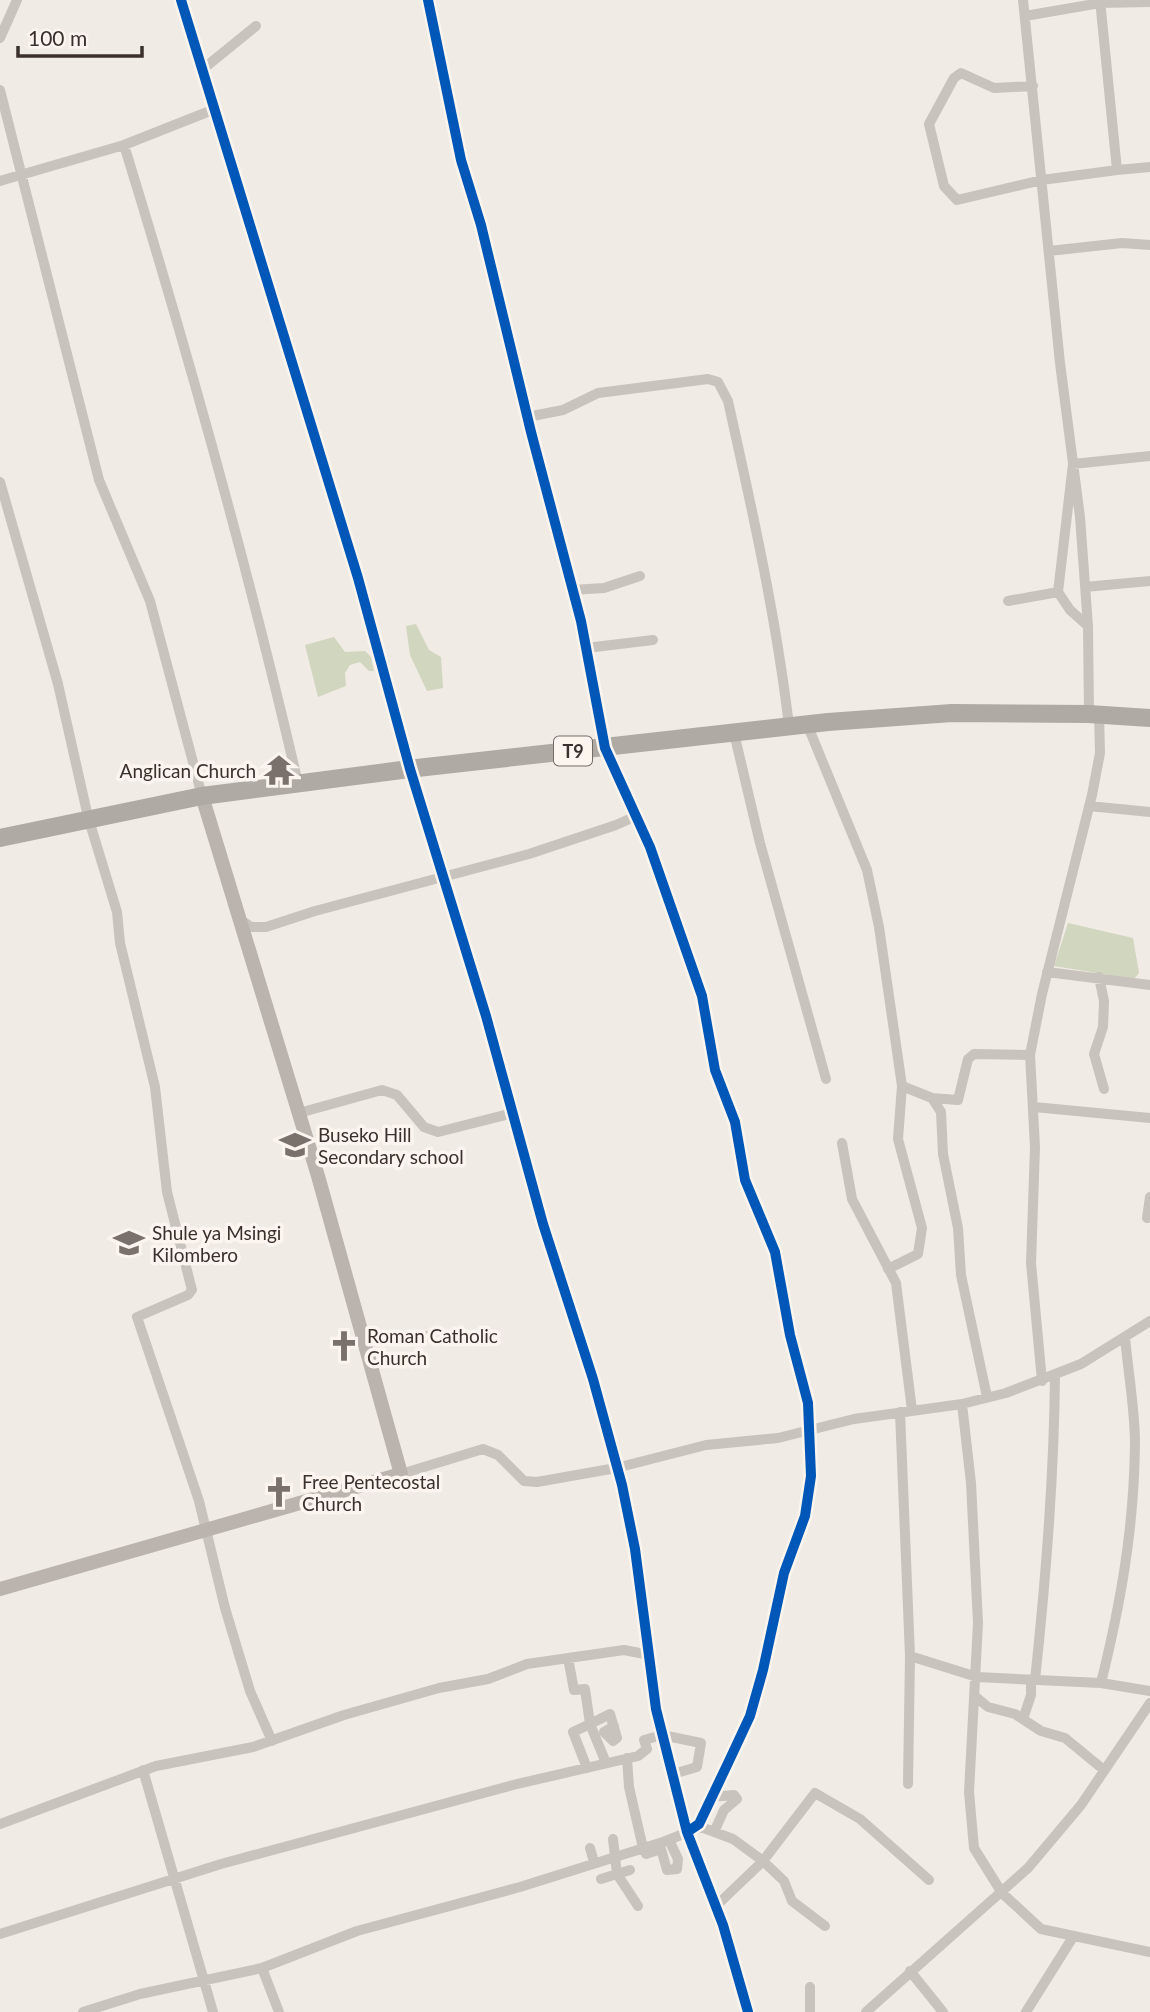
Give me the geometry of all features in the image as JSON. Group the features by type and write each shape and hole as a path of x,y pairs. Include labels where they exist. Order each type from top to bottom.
{"highway":[{"name":"T9","path":"0,838 88,817 202,796 410,769 798,725 952,713 1150,718"}],"street":[{"path":"0,38 17,0"},
{"path":"181,0 358,578 410,769 616,1468 635,1549 656,1709 662,1735 687,1832 716,1906 748,2012"},
{"path":"428,0 458,147 481,225 572,590 605,748 636,816 702,996 715,1070 735,1122 745,1180 775,1252 790,1335 808,1403 811,1476 805,1516 784,1573 750,1716 699,1824 687,1832"},
{"path":"1023,0 1073,464 1094,715 1100,753 1047,971 1030,1055 1034,1107 1031,1263 1042,1381"},
{"path":"1025,16 1100,2 1150,2"},
{"path":"1100,2 1117,170"},
{"path":"203,69 256,26"},
{"path":"1033,86 994,88 961,73 954,78 929,124 944,186 952,198 972,198 1042,180 1150,167"},
{"path":"0,90 99,480 150,601 202,796 299,1113 401,1474"},
{"path":"0,181 124,145 215,109"},
{"path":"124,145 186,350 264,636 298,783"},
{"path":"1049,251 1122,243 1150,245"},
{"path":"527,417 563,410 598,393 708,379 718,382 728,401 798,725 867,870 879,927 902,1086 898,1139 922,1228 918,1254 888,1269"},
{"path":"1073,464 1150,456"},
{"path":"1073,464 1058,593 1070,610 1088,626"},
{"path":"0,482 58,684 88,817 117,912 120,943 155,1087 167,1192 192,1290 188,1295 137,1317 208,1532 225,1608 250,1690 272,1741"},
{"path":"572,590 604,588 640,576"},
{"path":"1085,587 1150,580"},
{"path":"1009,601 1058,593"},
{"path":"586,648 653,640"},
{"path":"734,733 760,843 826,1079"},
{"path":"1089,806 1150,812"},
{"path":"240,919 251,927 266,928 315,911 529,854 636,816"},
{"path":"1047,971 1150,985"},
{"path":"1099,977 1104,1001 1103,1027 1094,1054 1104,1089"},
{"path":"902,1086 932,1098 958,1100 968,1059 974,1054 1030,1055"},
{"path":"299,1113 382,1090 397,1096 424,1127 438,1132 513,1112"},
{"path":"932,1098 941,1112 943,1154 958,1228 961,1275 987,1397"},
{"path":"1034,1107 1150,1118"},
{"path":"842,1143 852,1199 896,1283 904,1328 912,1410"},
{"path":"1147,1218 1150,1197"},
{"path":"0,1589 208,1532 482,1449 498,1455 524,1481 537,1482 616,1468 706,1445 778,1438 900,1412 962,1404 1055,1376 1081,1364 1150,1321"},
{"path":"363,1336 426,1336"},
{"path":"1101,1683 1122,1597 1131,1532 1135,1441 1125,1337"},
{"path":"1023,1718 1033,1680 1051,1502 1055,1376"},
{"path":"962,1404 971,1483 977,1677 970,1819 974,1848 1002,1893 1041,1929 1150,1952"},
{"path":"900,1412 910,1656 908,1784"},
{"path":"0,1824 143,1770 171,1762 213,1757 272,1741 376,1706 488,1679 527,1664 624,1650 650,1655"},
{"path":"910,1656 977,1677 1101,1683 1150,1691"},
{"path":"568,1658 574,1690 585,1689 590,1724 606,1763"},
{"path":"976,1697 988,1707 1023,1718 1041,1731 1065,1738 1104,1770"},
{"path":"866,2012 910,1970 1002,1893 1052,1840 1150,1703"},
{"path":"587,1768 573,1732 610,1714 614,1726"},
{"path":"0,1934 174,1879 489,1791 627,1758 647,1749 644,1740 662,1735 701,1743 697,1767 673,1774"},
{"path":"627,1758 629,1787 643,1848 646,1854 661,1849 667,1870 677,1869 678,1859 669,1840"},
{"path":"143,1770 213,2012"},
{"path":"716,1906 763,1861 814,1793 860,1819 929,1880"},
{"path":"711,1797 734,1795 737,1799 724,1810 715,1830"},
{"path":"83,2012 204,1979 262,1968 357,1931 520,1887 669,1840 701,1827 715,1830 763,1861 784,1881 792,1901 825,1926"},
{"path":"613,1839 617,1874 638,1906"},
{"path":"590,1848 594,1862"},
{"path":"601,1879 630,1870"},
{"path":"1026,2012 1073,1937"},
{"path":"262,1968 279,2012"},
{"path":"910,1970 943,2012"},
{"path":"810,1987 810,2012"}],"green space":[{"path":"416,624 429,650 441,657 443,688 427,691 410,655 406,626"},
{"path":"334,637 345,652 365,651 371,657 374,671 369,671 360,662 350,665 345,673 346,686 318,697 305,645"},
{"path":"1068,923 1133,938 1139,973 1134,979 1054,966"}],"cycle path":[{"path":"181,0 358,578 410,769 486,1016 543,1224 593,1379 622,1485 635,1549 656,1709 687,1832 723,1925 748,2012"},
{"path":"428,0 461,160 481,225 531,432 581,621 605,748 650,847 702,996 715,1070 735,1122 745,1180 775,1252 790,1335 808,1403 811,1476 805,1516 784,1573 763,1670 750,1716 729,1761 699,1824 687,1832"}],"place":[{"name":"Anglican Church","path":"279,770"},
{"name":"Buseko Hill Secondary school","path":"295,1145"},
{"name":"Shule ya Msingi Kilombero","path":"129,1243"},
{"name":"Roman Catholic Church","path":"344,1346"},
{"name":"Free Pentecostal Church","path":"279,1492"}]}
